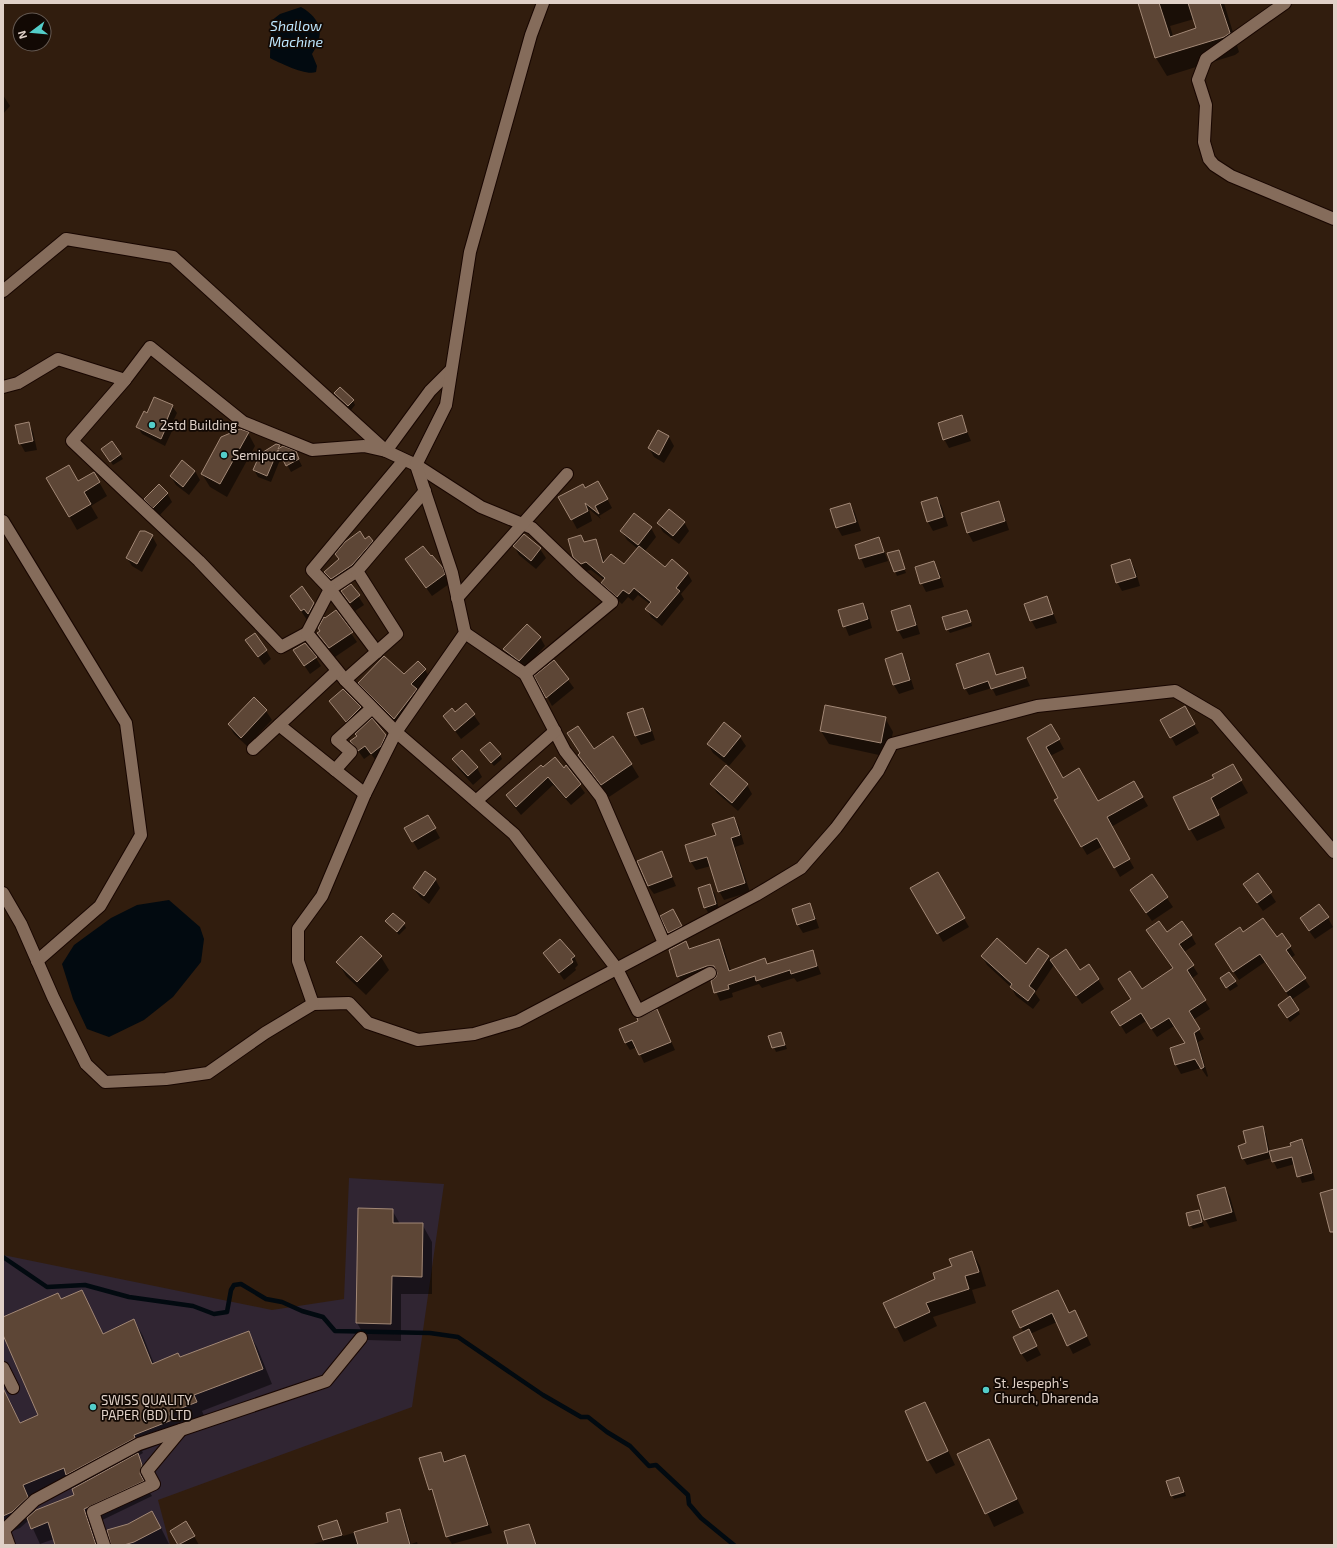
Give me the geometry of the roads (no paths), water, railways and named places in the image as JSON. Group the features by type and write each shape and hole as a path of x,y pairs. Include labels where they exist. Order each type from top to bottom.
{"street":[{"path":"543,3 531,35 470,252 446,405 416,465 452,573 465,633 525,674 565,751 601,797 664,943"},
{"path":"1285,3 1206,59 1198,80 1206,105 1204,142 1209,159 1214,165 1231,176 1334,219"},
{"path":"3,292 66,239 173,257 386,451"},
{"path":"424,491 357,571 330,589 307,633 281,647 199,561 72,441 125,380 150,347 242,422 312,450 364,446 386,451 416,465 481,507 532,528 612,602 525,674"},
{"path":"3,387 18,383 58,359 125,380"},
{"path":"386,451 430,391 451,370"},
{"path":"377,652 330,589 312,570 404,460"},
{"path":"457,598 567,474"},
{"path":"3,521 126,723 141,835 100,906 37,960"},
{"path":"253,749 279,725 341,675 377,652 397,634 357,571"},
{"path":"307,633 341,675 396,732 514,834 617,969 638,1011 710,973"},
{"path":"312,1004 298,961 298,929 322,896 365,794 396,732 465,633"},
{"path":"3,893 21,924 86,1064 105,1082 166,1079 208,1073 265,1033 312,1004 350,1003 368,1023 418,1040 474,1034 518,1021 756,895 801,868 836,828 878,772 892,744 1037,706 1175,692 1216,715 1334,852"},
{"path":"335,770 351,752 337,740 372,708"},
{"path":"279,725 365,794"},
{"path":"476,801 555,731"},
{"path":"9,1545 3,1531 35,1500 139,1444 326,1381 361,1338"},
{"path":"3,1368 13,1388"},
{"path":"104,1545 93,1512 154,1484 147,1471 181,1430"}],"water":[{"name":"Shallow Machine","path":"301,7 317,22 320,34 319,40 312,54 317,66 316,72 312,73 286,66 270,58 271,21 280,14"},
{"path":"169,900 200,927 204,939 201,962 173,997 144,1020 109,1037 87,1029 73,999 62,964 74,945 111,918 137,905"}],"waterway":[{"path":"3,1257 47,1287 85,1285 129,1297 193,1306 214,1314 227,1312 231,1290 234,1285 241,1284 266,1299 282,1302 302,1311 323,1317 335,1331 430,1333 458,1337 543,1395 581,1417 588,1417 607,1432 630,1446 649,1466 656,1465 688,1495 689,1504 701,1518 734,1545"}],"place":[{"name":"2std Building","path":"152,425"},
{"name":"Semipucca","path":"224,455"},
{"name":"St. Jespeph's Church, Dharenda","path":"986,1390"},
{"name":"SWISS QUALITY PAPER (BD) LTD","path":"93,1407"}]}
